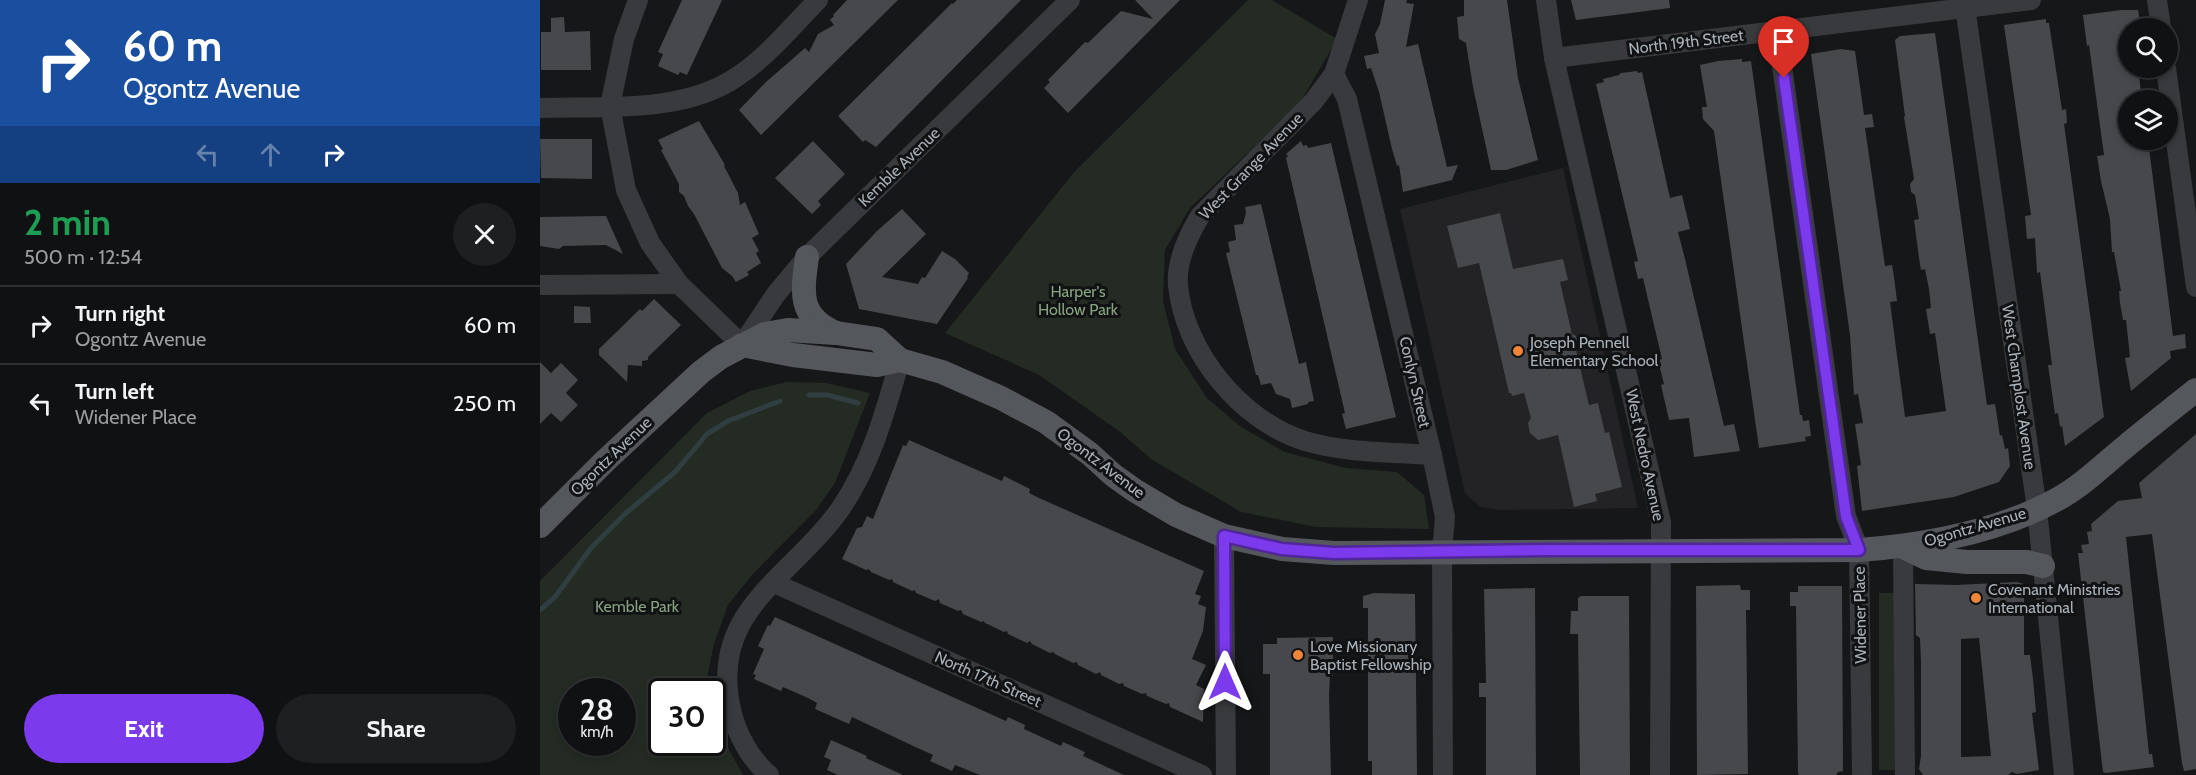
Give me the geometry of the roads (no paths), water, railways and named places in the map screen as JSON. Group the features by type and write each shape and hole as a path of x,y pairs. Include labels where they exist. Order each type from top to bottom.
{"main road":[{"path":"807,257 803,282 806,309 823,327 836,333"},
{"name":"Ogontz Avenue","path":"540,526 605,460 684,387 721,357 765,334 788,330 836,333 877,339 900,360"},
{"name":"Ogontz Avenue","path":"742,345 793,355 867,364 900,360 942,372 1019,407 1046,422 1090,454 1113,475 1176,515 1224,536 1282,549 1334,553 1859,550 1903,547 1967,534 2058,499 2084,481 2196,390"},
{"path":"1903,547 1926,558 1967,562 2027,562 2043,566"}],"street":[{"path":"638,0 624,39 610,106 626,190 650,243 680,284 742,345"},
{"path":"540,108 663,105 699,95 736,78 755,63 818,0"},
{"path":"1334,75 1358,0"},
{"name":"West Nedro Avenue","path":"1546,0 1554,58 1661,522 1660,775"},
{"name":"North 19th Street","path":"1554,58 1778,31 1965,4 2031,0"},
{"path":"2157,0 2160,18"},
{"name":"Kemble Avenue","path":"742,345 776,294 807,257 1061,3"},
{"name":"West Champlost Avenue","path":"1965,4 2037,509 2064,775"},
{"name":"Widener Place","path":"1778,31 1846,516 1859,550 1862,775"},
{"name":"Conlyn Street","path":"1334,75 1347,99 1445,517 1442,552 1443,775"},
{"name":"West Grange Avenue","path":"1334,75 1305,110 1200,216 1184,250 1178,283 1185,320 1203,357 1230,392 1260,418 1281,431 1305,441 1336,448 1432,455"},
{"path":"2167,78 2196,287"},
{"path":"540,285 680,284"},
{"path":"770,775 751,753 735,725 726,690 731,645 742,618 756,599 818,536 841,508 857,482 875,445 900,360"},
{"path":"1224,536 1226,775"},
{"path":"1903,547 1905,775"},
{"name":"North 17th Street","path":"774,583 1202,775"}],"waterway":[{"path":"809,395 827,395 858,403"},
{"path":"540,610 555,597 591,548 626,513 675,472 707,434 728,421 780,401"}],"place":[{"name":"Joseph Pennell Elementary School","path":"1518,351"},
{"name":"Covenant Ministries International","path":"1976,598"},
{"name":"Love Missionary Baptist Fellowship","path":"1298,655"}],"park label":[{"name":"Harper's Hollow Park","path":"1078,300"},
{"name":"Kemble Park","path":"637,606"}]}
